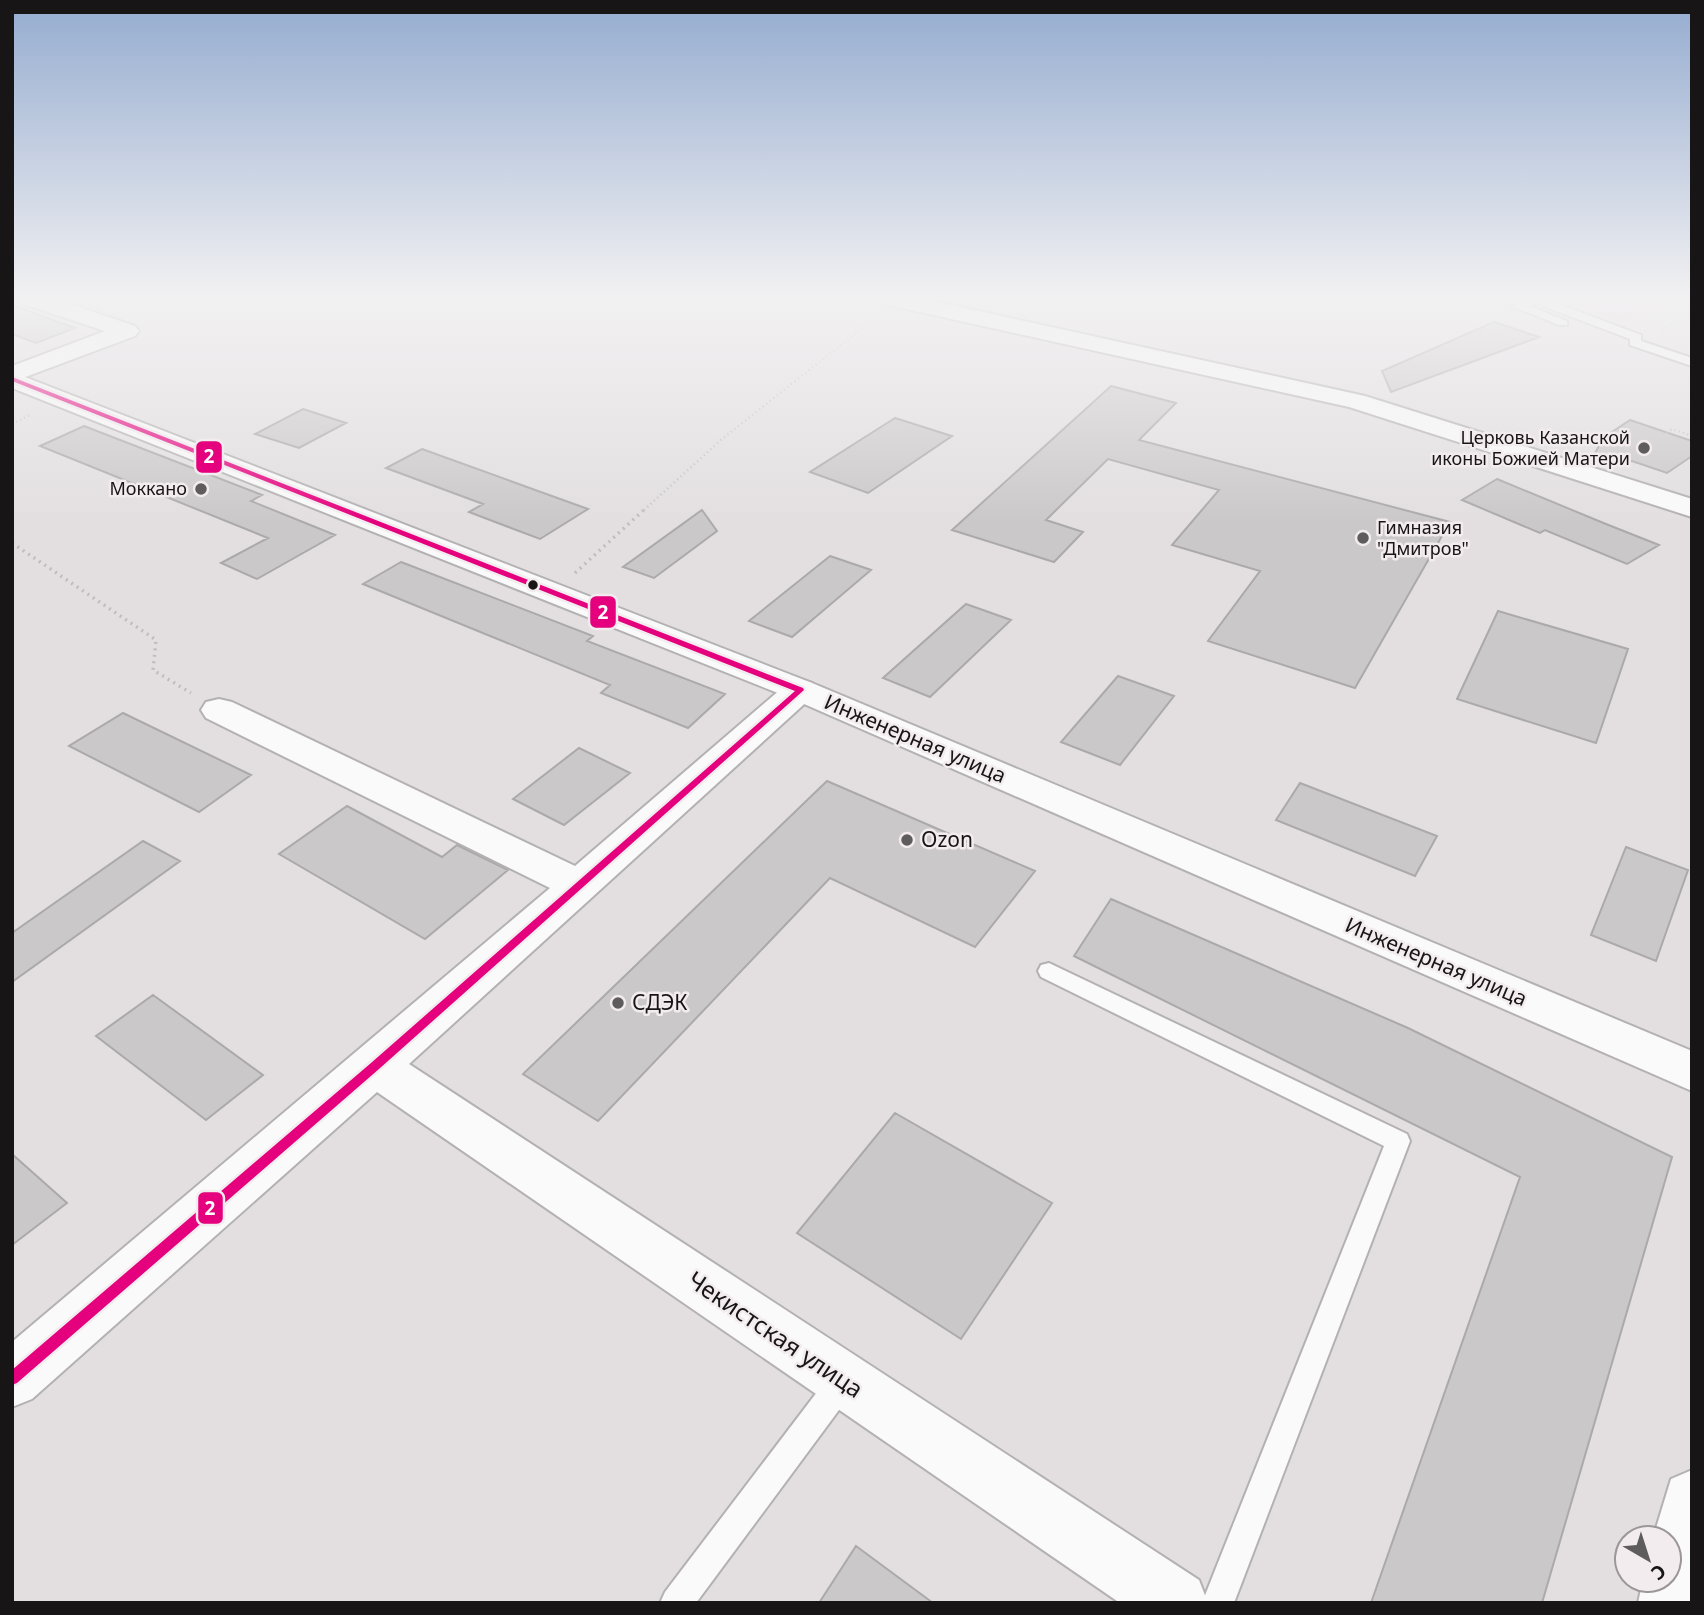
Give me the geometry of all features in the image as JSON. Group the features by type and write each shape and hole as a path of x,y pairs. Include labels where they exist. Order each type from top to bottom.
{"street":[{"path":"1225,372 1356,401 1692,508"},
{"name":"Инженерная улица","path":"12,377 800,690 1692,1072"},
{"path":"12,1379 375,1066 800,690"},
{"path":"219,710 579,885"},
{"name":"Чекистская улица","path":"375,1066 1176,1603"},
{"path":"1670,1603 1692,1500"}],"lane":[{"path":"1049,971 1398,1141 1218,1603"},
{"path":"676,1603 844,1381"}],"path":[{"path":"554,593 722,439 802,372"},
{"path":"1667,433 1672,429 1692,436"},
{"path":"12,543 156,640 153,670 219,710"}],"building":[{"path":"1383,372 1444,372 1391,392"},
{"name":"Гимназия \"Дмитров\"","path":"1111,386 1176,403 1139,440 1450,522 1355,688 1208,641 1260,571 1172,545 1219,490 1108,459 1046,520 1083,532 1054,562 952,530"},
{"path":"303,409 346,423 299,448 255,434"},
{"path":"895,418 952,436 868,493 810,472"},
{"name":"Церковь Казанской иконы Божией Матери","path":"1630,420 1692,441 1692,456 1667,473 1632,461 1615,466 1591,461 1603,438"},
{"path":"84,426 262,495 251,501 335,535 257,579 221,563 268,538 40,446"},
{"path":"422,449 588,509 540,539 469,512 483,504 386,468"},
{"path":"1497,479 1659,545 1627,564 1545,530 1540,533 1462,500"},
{"path":"702,510 717,531 654,578 623,567"},
{"path":"830,556 871,570 792,637 749,621"},
{"path":"401,562 593,636 587,641 725,694 688,728 601,693 610,685 363,584"},
{"path":"966,604 1011,620 930,697 883,678"},
{"path":"1498,611 1628,649 1596,743 1457,699"},
{"path":"1118,676 1174,696 1120,765 1061,742"},
{"path":"123,713 251,775 199,812 69,746"},
{"path":"579,748 630,773 564,825 513,799"},
{"path":"827,781 1035,871 975,947 830,878 598,1121 523,1074"},
{"path":"1300,783 1437,836 1415,876 1276,820"},
{"path":"347,806 442,857 457,845 508,870 425,939 279,854"},
{"path":"143,841 180,861 12,982 12,933"},
{"path":"1626,847 1688,870 1656,961 1591,935"},
{"path":"1111,899 1408,1028 1672,1157 1542,1603 1371,1603 1520,1177 1074,956"},
{"path":"153,995 263,1075 206,1120 96,1036"},
{"path":"895,1113 1052,1203 961,1339 797,1233"},
{"path":"12,1154 67,1203 12,1245"},
{"path":"856,1546 933,1603 819,1603"}],"transit line":[{"name":"2","path":"12,379 800,690"},
{"name":"2","path":"12,1379 375,1066 800,690"}],"place":[{"name":"Церковь Казанской иконы Божией Матери","path":"1644,448"},
{"name":"Моккано","path":"201,489"},
{"name":"Гимназия \"Дмитров\"","path":"1363,538"},
{"name":"Ozon","path":"907,840"},
{"name":"СДЭК","path":"618,1003"}]}
